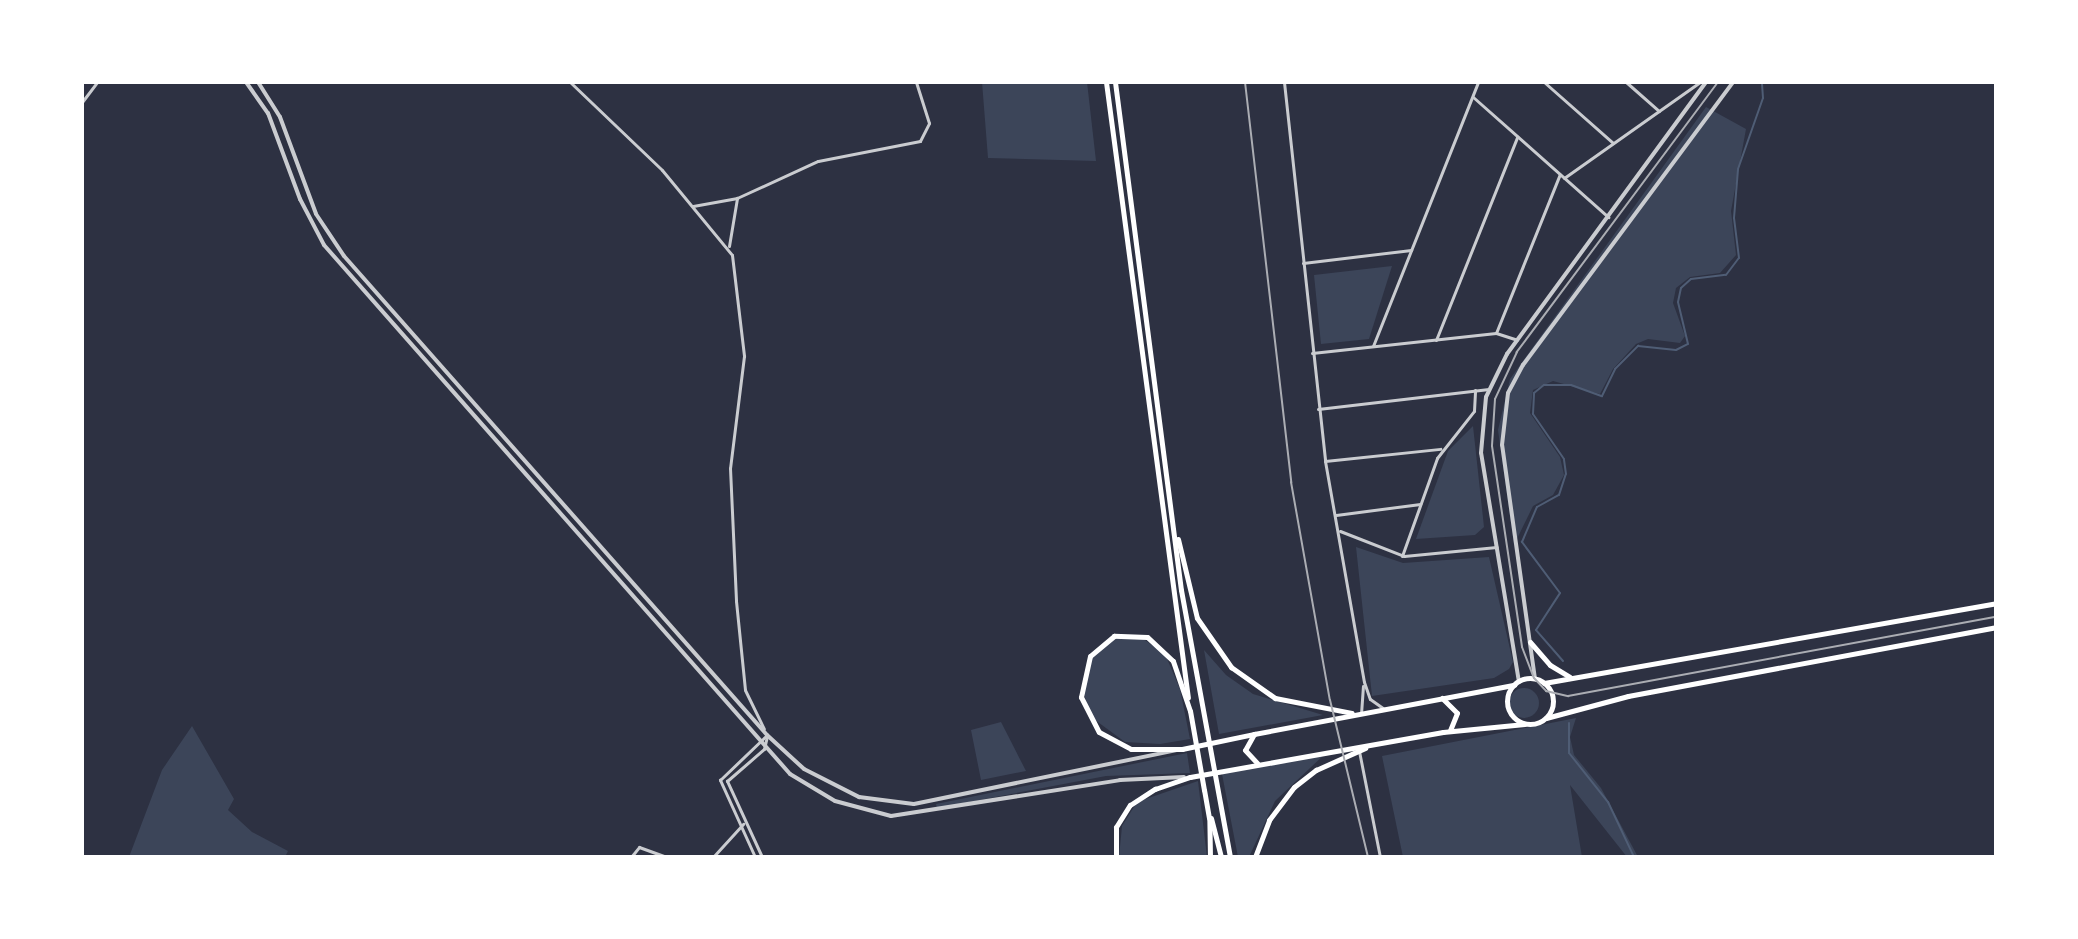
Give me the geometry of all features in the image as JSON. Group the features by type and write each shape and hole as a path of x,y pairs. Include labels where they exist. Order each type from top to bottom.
{"highway":[{"path":"1106,82 1190,711 1204,790 1221,857"},
{"path":"1115,82 1201,708 1230,857"},
{"path":"1169,491 1191,601 1221,657 1251,685 1275,698 1323,711 1361,714"},
{"path":"1544,683 1639,670 1996,603"},
{"path":"1116,857 1116,827 1130,805 1155,789 1190,777 1449,731 1525,724 1618,698 1996,627"},
{"path":"1190,711 1173,661 1147,637 1114,636 1096,647 1085,665 1081,697 1099,732 1131,749 1182,749 1535,679 1544,683 1553,698 1546,718"},
{"path":"1530,642 1550,665 1571,677"},
{"path":"1516,683 1508,705 1525,724"},
{"path":"1442,698 1457,713 1449,731"},
{"path":"1254,734 1245,750 1252,761 1262,764"},
{"path":"1255,857 1269,820 1294,787 1316,770 1373,744"},
{"path":"1204,790 1210,857"}],"street":[{"path":"82,102 97,82"},
{"path":"246,82 268,113 300,199 324,245 764,749 819,793 891,816 1120,780 1190,777"},
{"path":"258,82 280,117 316,214 344,256 767,735 825,783 866,799 899,804 1182,749"},
{"path":"570,82 729,246"},
{"path":"693,206 737,198 818,161 920,141 929,123 916,82"},
{"path":"1284,82 1318,409 1364,682 1361,714"},
{"path":"1373,346 1478,82"},
{"path":"1544,82 1613,143"},
{"path":"1626,82 1659,111"},
{"path":"1496,333 1562,176 1704,82"},
{"path":"1516,683 1481,444 1489,389 1517,340 1704,82"},
{"path":"1535,679 1502,445 1508,393 1523,365 1733,82"},
{"path":"1472,96 1608,217"},
{"path":"1436,340 1517,137"},
{"path":"737,198 729,246 744,356 730,468 736,601 745,690 767,735 764,749 727,781 762,857"},
{"path":"1303,263 1411,250"},
{"path":"1312,353 1496,333 1517,340"},
{"path":"1318,409 1489,389"},
{"path":"1402,556 1442,449 1474,411 1475,390"},
{"path":"1325,461 1442,449"},
{"path":"1336,515 1420,504"},
{"path":"1340,531 1402,556 1497,547"},
{"path":"1364,682 1375,705 1386,709"},
{"path":"755,857 721,778 767,735"},
{"path":"1359,750 1380,857"},
{"path":"713,857 743,824"},
{"path":"631,857 639,847 667,857"}],"shaded area":[{"path":"982,82 1087,82 1096,161 988,158"},
{"path":"1706,107 1746,129 1731,211 1736,255 1720,273 1690,277 1676,288 1673,303 1685,336 1680,343 1648,339 1636,344 1613,369 1600,394 1553,381 1533,390 1530,413 1560,457 1564,475 1553,495 1533,506 1514,545 1498,430 1510,379"},
{"path":"1392,266 1369,339 1321,344 1314,275"},
{"path":"1473,426 1484,527 1475,535 1416,539 1448,451"},
{"path":"1356,547 1403,563 1489,557 1513,662 1509,669 1494,678 1372,696"},
{"path":"1114,638 1142,638 1165,654 1180,689 1190,739 1160,744 1125,742 1091,717 1084,694 1086,670 1095,651"},
{"path":"1204,650 1226,675 1253,694 1323,715 1219,734"},
{"path":"1524,688 1535,692 1539,703 1535,714 1524,718 1513,714 1509,703 1513,692"},
{"path":"1576,718 1570,737 1574,755 1601,788 1638,857 1627,857 1570,785 1582,857 1403,857 1382,756"},
{"path":"1001,722 1026,771 981,780 971,730"},
{"path":"192,726 234,799 228,810 252,832 288,851 285,857 129,857 162,770"},
{"path":"1187,753 1190,773 1106,776 937,808 936,804"},
{"path":"1326,753 1275,801 1249,857 1238,857 1222,774"},
{"path":"1198,781 1207,857 1119,857 1122,826 1137,802"}],"waterway":[{"path":"1563,661 1536,630 1560,593 1522,542 1537,507 1559,495 1566,474 1564,459 1533,414 1534,393 1544,385 1571,385 1602,396 1615,369 1638,346 1676,350 1688,344 1678,302 1681,288 1691,279 1726,275 1739,258 1734,218 1738,169 1763,98 1762,82"},
{"path":"1569,723 1569,753 1608,802 1634,857"}],"tram line":[{"path":"1718,82 1517,352 1495,399 1492,446 1522,647 1534,678 1546,691 1568,696 1996,617"}],"railway":[{"path":"1245,82 1291,482 1330,700 1368,857"}]}
